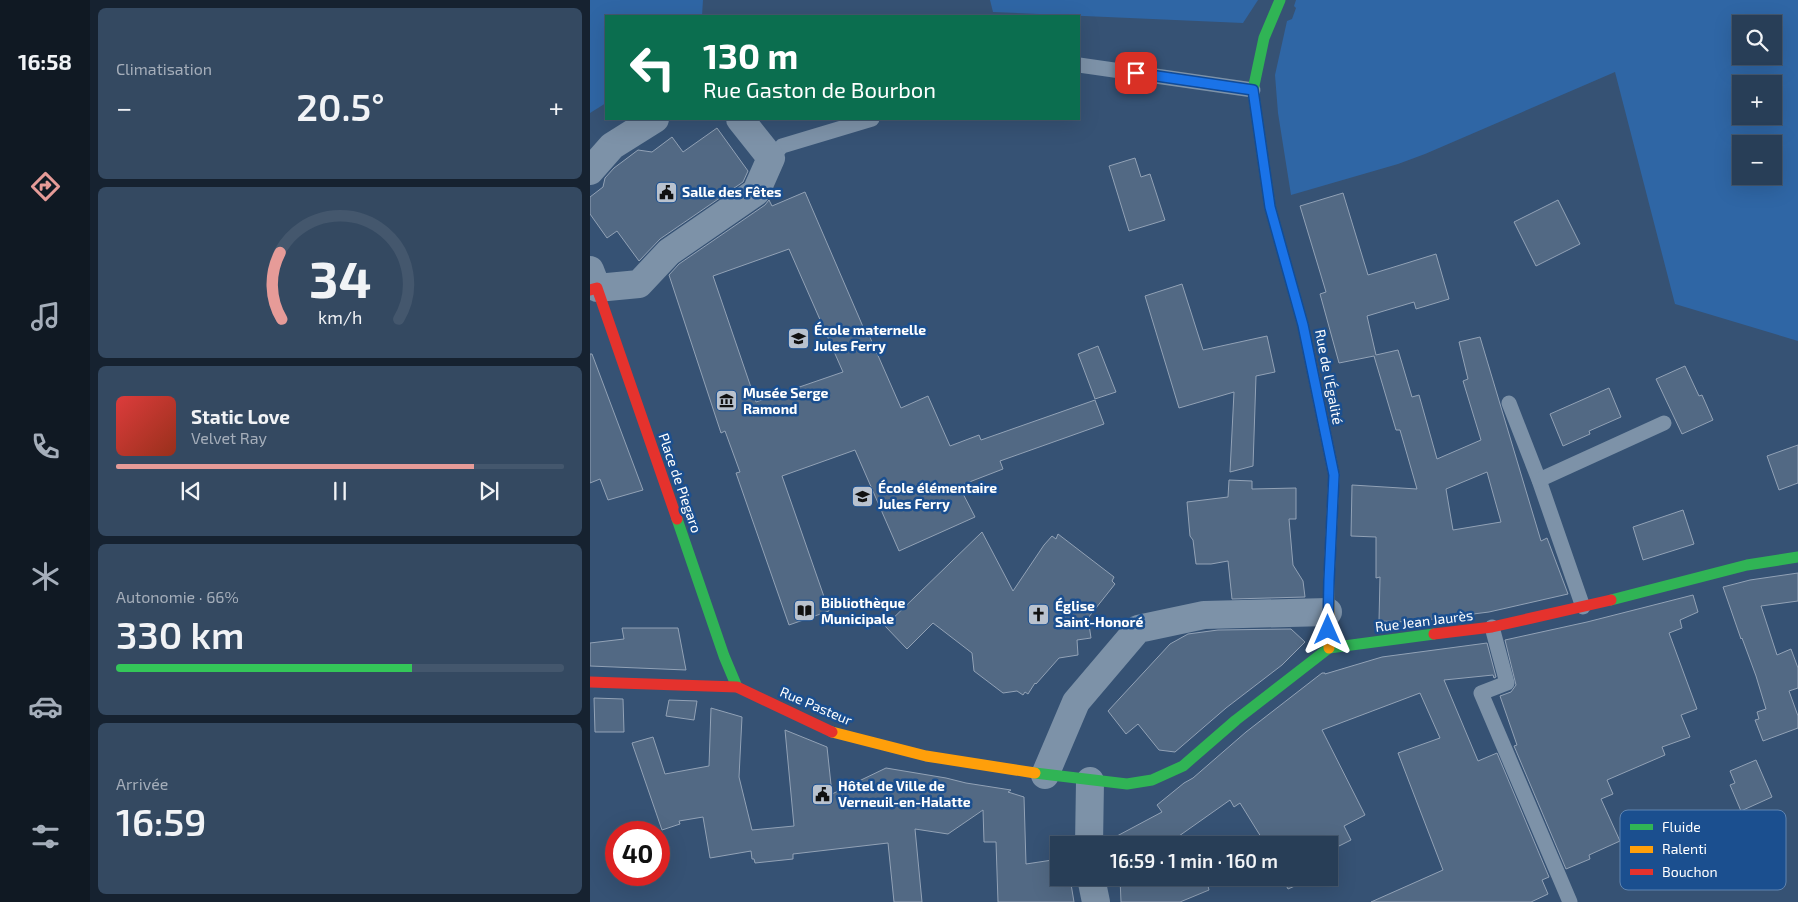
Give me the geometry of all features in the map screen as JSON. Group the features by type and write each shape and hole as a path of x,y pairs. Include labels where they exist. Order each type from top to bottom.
{"street":[{"name":"Rue de l'Égalité","path":"1280,0 1264,38 1253,90 1270,207 1303,325 1334,475 1328,648"},
{"path":"590,170 612,146 653,120"},
{"path":"592,283 639,284 669,252 756,192 771,158 741,120"},
{"name":"Place de Piegaro","path":"592,283 724,656 737,687"},
{"name":"Rue Jean Jaurès","path":"1328,648 1492,627 1583,608 1747,565 1798,557"},
{"path":"1045,775 1076,702 1138,629 1204,615 1328,612"},
{"path":"1089,836 1090,781 1127,784 1152,780 1183,766 1328,648"},
{"name":"Rue Pasteur","path":"590,682 737,687 838,734 926,756 1090,781"},
{"path":"1093,886 1096,902"}],"lane":[{"path":"1080,65 1253,90"},
{"path":"771,158 782,146 869,120"},
{"path":"1509,404 1539,480 1583,608"},
{"path":"1539,480 1664,422"},
{"path":"1492,627 1507,683 1481,693 1570,902"}],"shaded area":[{"path":"590,0 703,0 702,15 605,15 605,104 590,113"},
{"path":"990,0 1258,0 1243,23 993,12"},
{"path":"1296,0 1798,0 1798,341 1675,304 1615,72 1425,154 1398,164 1291,195 1278,113 1275,75 1287,21 1292,19 1296,8 1294,6"}],"building":[{"name":"Salle des Fêtes","path":"717,128 748,171 743,182 660,239 639,261 617,231 607,238 590,214 590,197 603,187 605,178 614,168 638,150 652,152 672,137 683,152"},
{"path":"1135,158 1141,177 1150,174 1165,220 1129,231 1109,166"},
{"path":"805,192 867,336 869,335 901,408 928,396 950,446 979,435 981,440 1095,400 1104,424 1000,461 1003,469 959,486 975,517 899,551 855,450 782,476 829,611 789,625 736,473 740,472 725,431 721,433 669,275 679,264 765,205 769,200 772,206","holes":["789,249 843,372 756,402 713,276"]},
{"path":"1343,193 1368,275 1436,254 1449,299 1416,309 1414,302 1367,316 1376,355 1398,350 1412,397 1419,395 1437,459 1481,440 1463,381 1468,379 1459,342 1480,337 1541,541 1547,538 1568,594 1489,612 1410,622 1379,621 1380,577 1376,578 1376,537 1351,536 1352,485 1417,489 1400,430 1396,430 1374,356 1339,363 1320,294 1326,292 1300,206","holes":["1487,472 1501,522 1453,530 1446,489"]},
{"path":"1558,200 1580,244 1536,266 1514,222"},
{"path":"1182,284 1203,350 1267,336 1275,372 1256,376 1253,466 1230,472 1234,392 1179,408 1145,296"},
{"path":"1098,346 1116,392 1095,399 1078,354"},
{"path":"590,354 592,354 643,490 608,500 600,479 590,483"},
{"path":"1685,366 1699,396 1702,395 1713,420 1682,434 1656,379"},
{"path":"1609,388 1621,417 1589,431 1590,434 1563,446 1550,414"},
{"path":"1798,445 1798,483 1779,490 1767,456"},
{"path":"1229,480 1252,481 1252,489 1296,488 1296,519 1289,519 1293,565 1303,581 1305,597 1232,599 1228,561 1196,564 1193,540 1190,536 1187,502 1228,497"},
{"path":"1683,510 1694,544 1643,560 1633,527"},
{"path":"982,532 1013,591 1044,545 1052,536 1056,539 1058,534 1114,577 1112,581 1115,584 1088,618 1091,638 1077,640 1078,655 1059,658 1035,683 1028,694 1025,692 1023,695 1017,691 1003,693 974,671 972,653 933,623 907,649 885,626"},
{"path":"1798,573 1798,601 1761,606 1777,655 1791,649 1798,668 1798,688 1789,691 1798,716 1798,728 1763,741 1755,720 1759,719 1757,712 1766,709 1756,676 1723,587 1750,580"},
{"path":"1693,595 1698,612 1680,620 1682,628 1669,633 1697,709 1681,715 1690,737 1662,747 1665,755 1607,780 1613,794 1601,799 1620,841 1589,855 1590,859 1566,869 1514,746 1517,745 1500,696 1511,692 1516,685 1505,640 1587,622"},
{"path":"622,628 678,628 686,670 590,666 590,643 624,639"},
{"path":"1291,629 1305,642 1282,665 1226,708 1175,752 1159,750 1138,724 1126,734 1108,711 1170,644 1188,634 1218,630"},
{"path":"1487,643 1496,677 1494,678 1493,675 1444,680 1478,761 1497,753 1549,877 1542,880 1548,894 1531,902 1371,902 1443,870 1398,753 1440,738 1420,693 1322,730 1365,815 1344,826 1351,840 1338,846 1338,836 1260,836 1240,803 1234,807 1230,800 1179,836 1117,836 1162,812 1157,805 1322,673 1325,674 1382,657"},
{"path":"594,698 623,699 624,732 595,732"},
{"path":"669,700 697,701 694,720 666,716"},
{"path":"711,708 742,717 739,777 752,830 794,826 785,730 827,747 832,794 886,768 1011,790 1008,792 1024,797 1026,864 1050,860 1050,886 1071,886 1074,902 998,902 996,842 984,842 983,810 948,834 915,829 922,902 894,902 888,843 793,854 793,859 755,863 754,859 752,859 751,851 710,858 703,817 679,821 680,824 670,827 670,821 659,821 632,743 653,737 665,774 709,766"},
{"path":"1756,760 1772,797 1741,810 1730,785 1735,783 1730,771"},
{"path":"1120,886 1208,886 1209,890 1180,902 1121,902"}],"traffic: fast":[{"path":"1280,0 1264,38 1253,90 1270,207 1308,349"},
{"path":"677,519 724,656 737,687"},
{"path":"1611,600 1747,565 1798,557"},
{"path":"1035,773 1127,784 1152,780 1183,766 1236,720 1329,648 1434,634"}],"traffic: slow":[{"path":"1308,349 1334,475 1329,580 1329,648"},
{"path":"832,732 926,756 1035,773"}],"traffic: jam":[{"path":"590,290 597,288 677,519"},
{"path":"1434,634 1492,627 1611,600"},
{"path":"590,682 737,687 832,732"}],"place":[{"name":"Salle des Fêtes","path":"666,192"},
{"name":"École maternelle Jules Ferry","path":"798,338"},
{"name":"Musée Serge Ramond","path":"727,401"},
{"name":"École élémentaire Jules Ferry","path":"862,496"},
{"name":"Bibliothèque Municipale","path":"805,611"},
{"name":"Église Saint-Honoré","path":"1039,614"},
{"name":"Hôtel de Ville de Verneuil-en-Halatte","path":"822,794"}],"route":[{"path":"1136,73 1253,90 1270,207 1303,325 1334,475 1328,630"}]}
